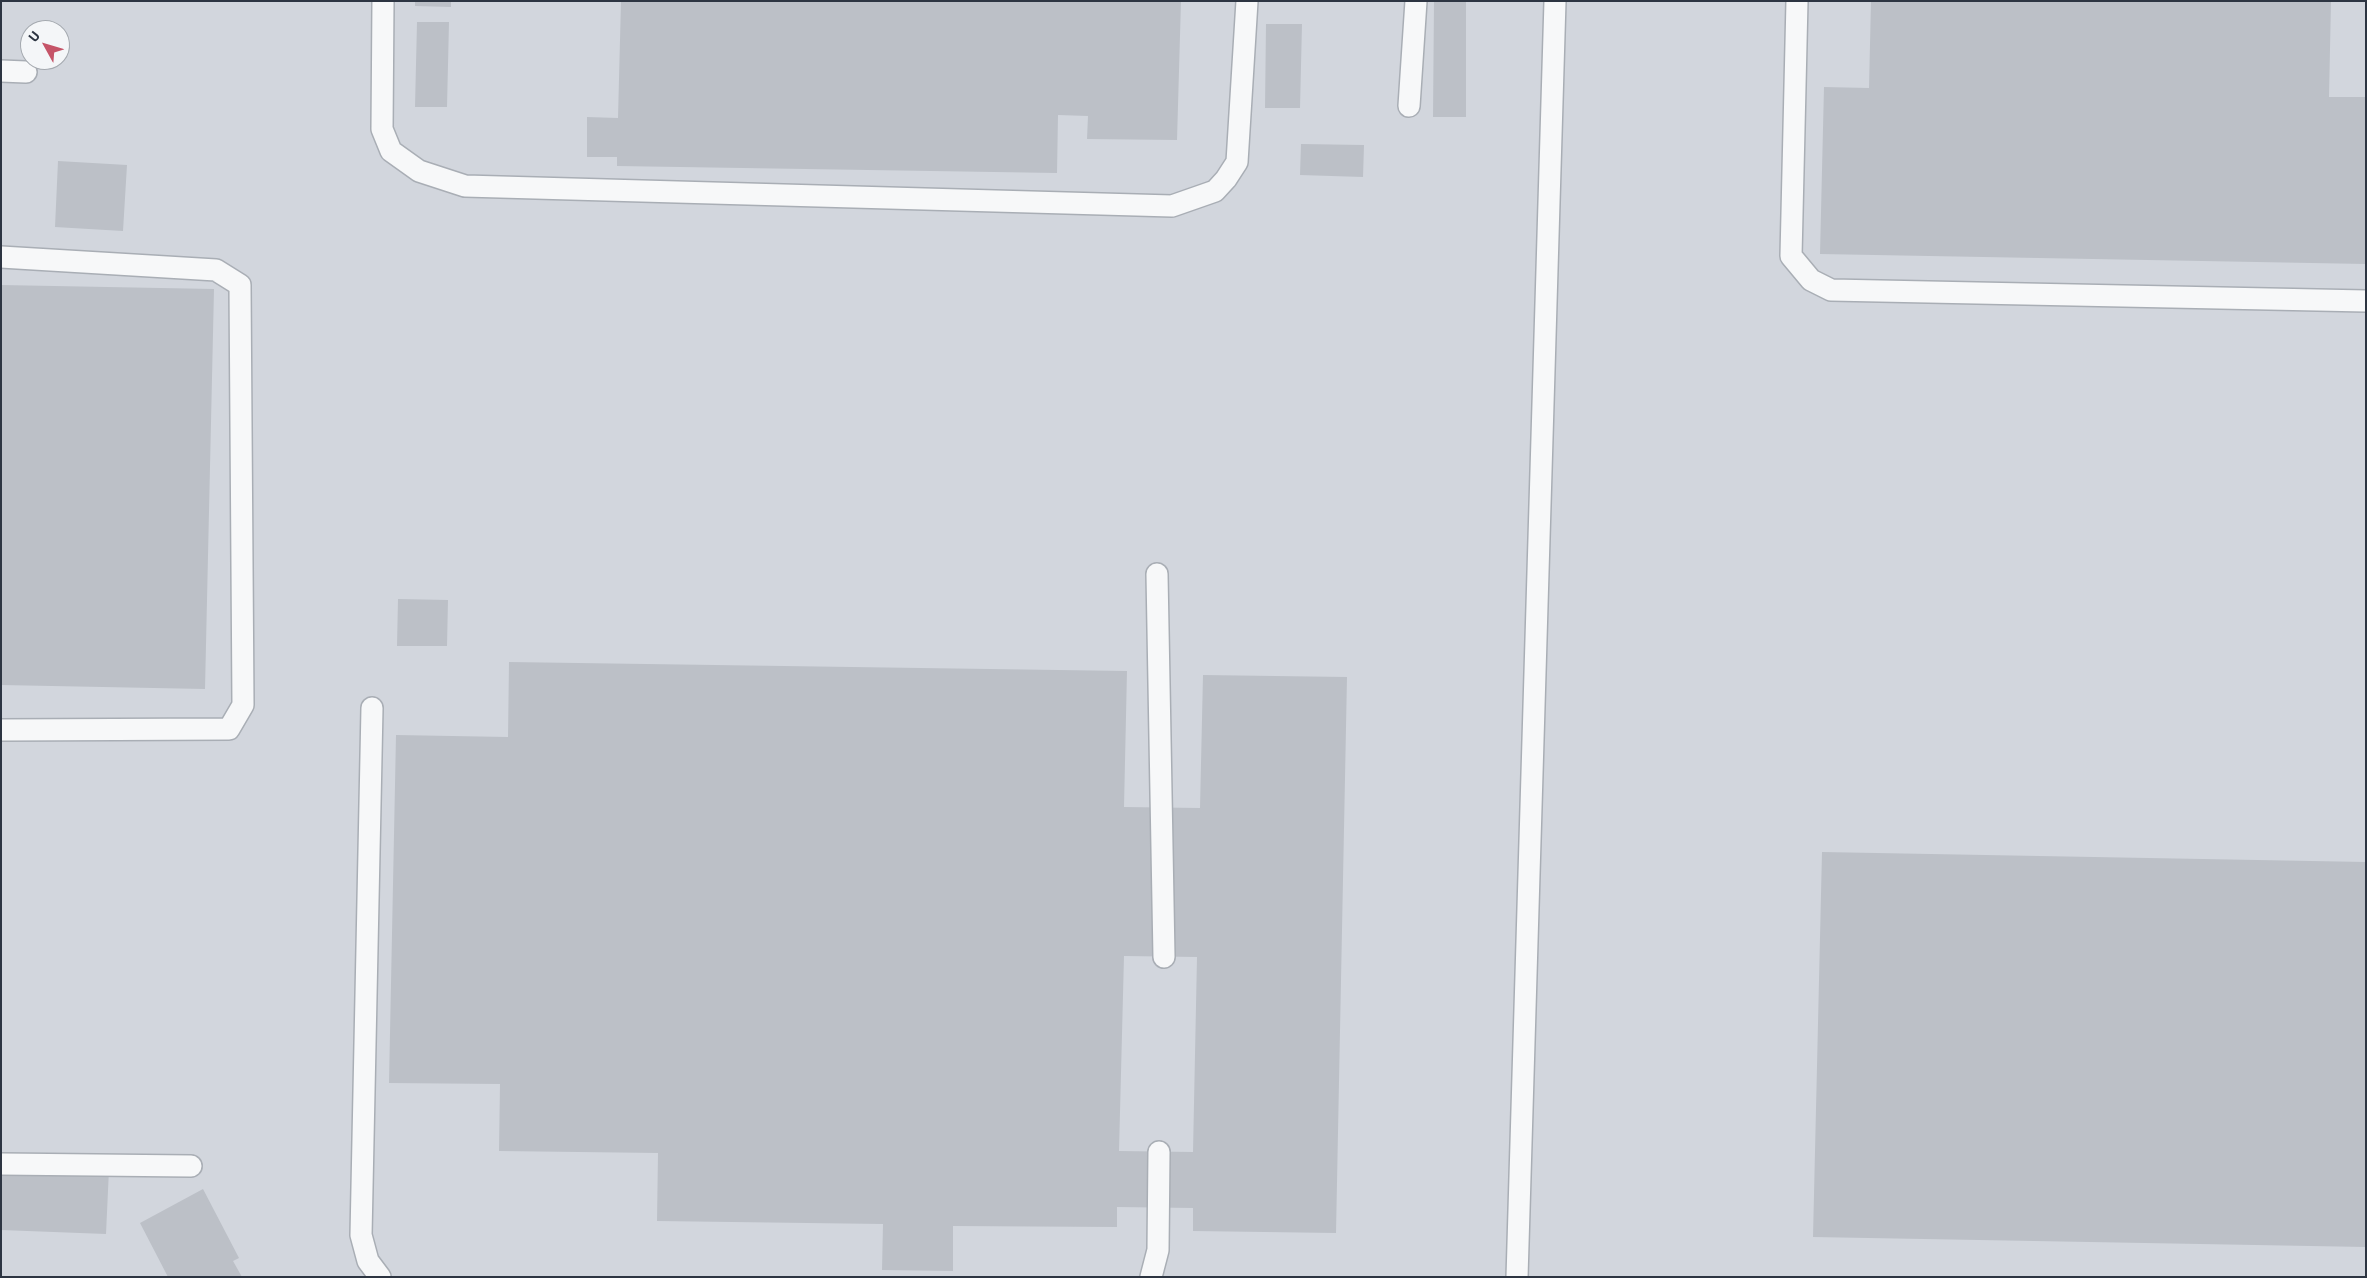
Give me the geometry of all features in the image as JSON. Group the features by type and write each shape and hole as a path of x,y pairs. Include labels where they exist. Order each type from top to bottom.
{"lane":[{"path":"383,1 382,129 392,151 419,171 465,186 1172,206 1215,191 1238,162 1247,1"},
{"path":"1409,106 1416,1"},
{"path":"1516,1277 1555,1"},
{"path":"1797,1 1791,256 1811,280 1831,290 2366,301"},
{"path":"1,71 26,72"},
{"path":"1,257 216,270 240,285 243,695 243,705 229,729 1,730"},
{"path":"1157,574 1164,957"},
{"path":"372,708 360,1235 368,1261 380,1277"},
{"path":"1151,1277 1158,1250 1159,1152"},
{"path":"1,1164 191,1166"}],"shaded area":[{"path":"1,1 2366,1 2366,1277 1,1277"}],"building":[{"path":"415,1 451,1 451,7 415,6"},
{"path":"621,1 1181,1 1177,140 1087,139 1088,116 1058,115 1057,173 617,166 617,157 587,157 587,117 618,118"},
{"path":"1434,1 1466,1 1466,117 1433,117"},
{"path":"1871,1 2331,1 2329,97 2366,97 2366,264 1820,254 1824,87 1869,88"},
{"path":"417,22 449,22 447,107 415,107"},
{"path":"1266,24 1302,24 1300,108 1265,108"},
{"path":"1301,144 1364,145 1363,177 1300,175"},
{"path":"58,161 127,165 123,231 55,227"},
{"path":"1,285 214,289 205,689 1,685"},
{"path":"398,599 448,600 447,646 397,646"},
{"path":"509,662 1127,671 1124,807 1200,808 1203,675 1347,677 1336,1233 1193,1231 1193,1208 1117,1207 1117,1227 953,1226 953,1271 882,1270 883,1224 657,1221 658,1153 499,1151 500,1084 389,1083 396,735 508,737","holes":["1124,956 1197,957 1193,1152 1119,1151"]},
{"path":"1822,852 2366,862 2366,1247 1813,1237"},
{"path":"1,1165 109,1169 106,1234 1,1230"},
{"path":"203,1189 239,1258 233,1261 242,1277 168,1277 140,1223"}]}
